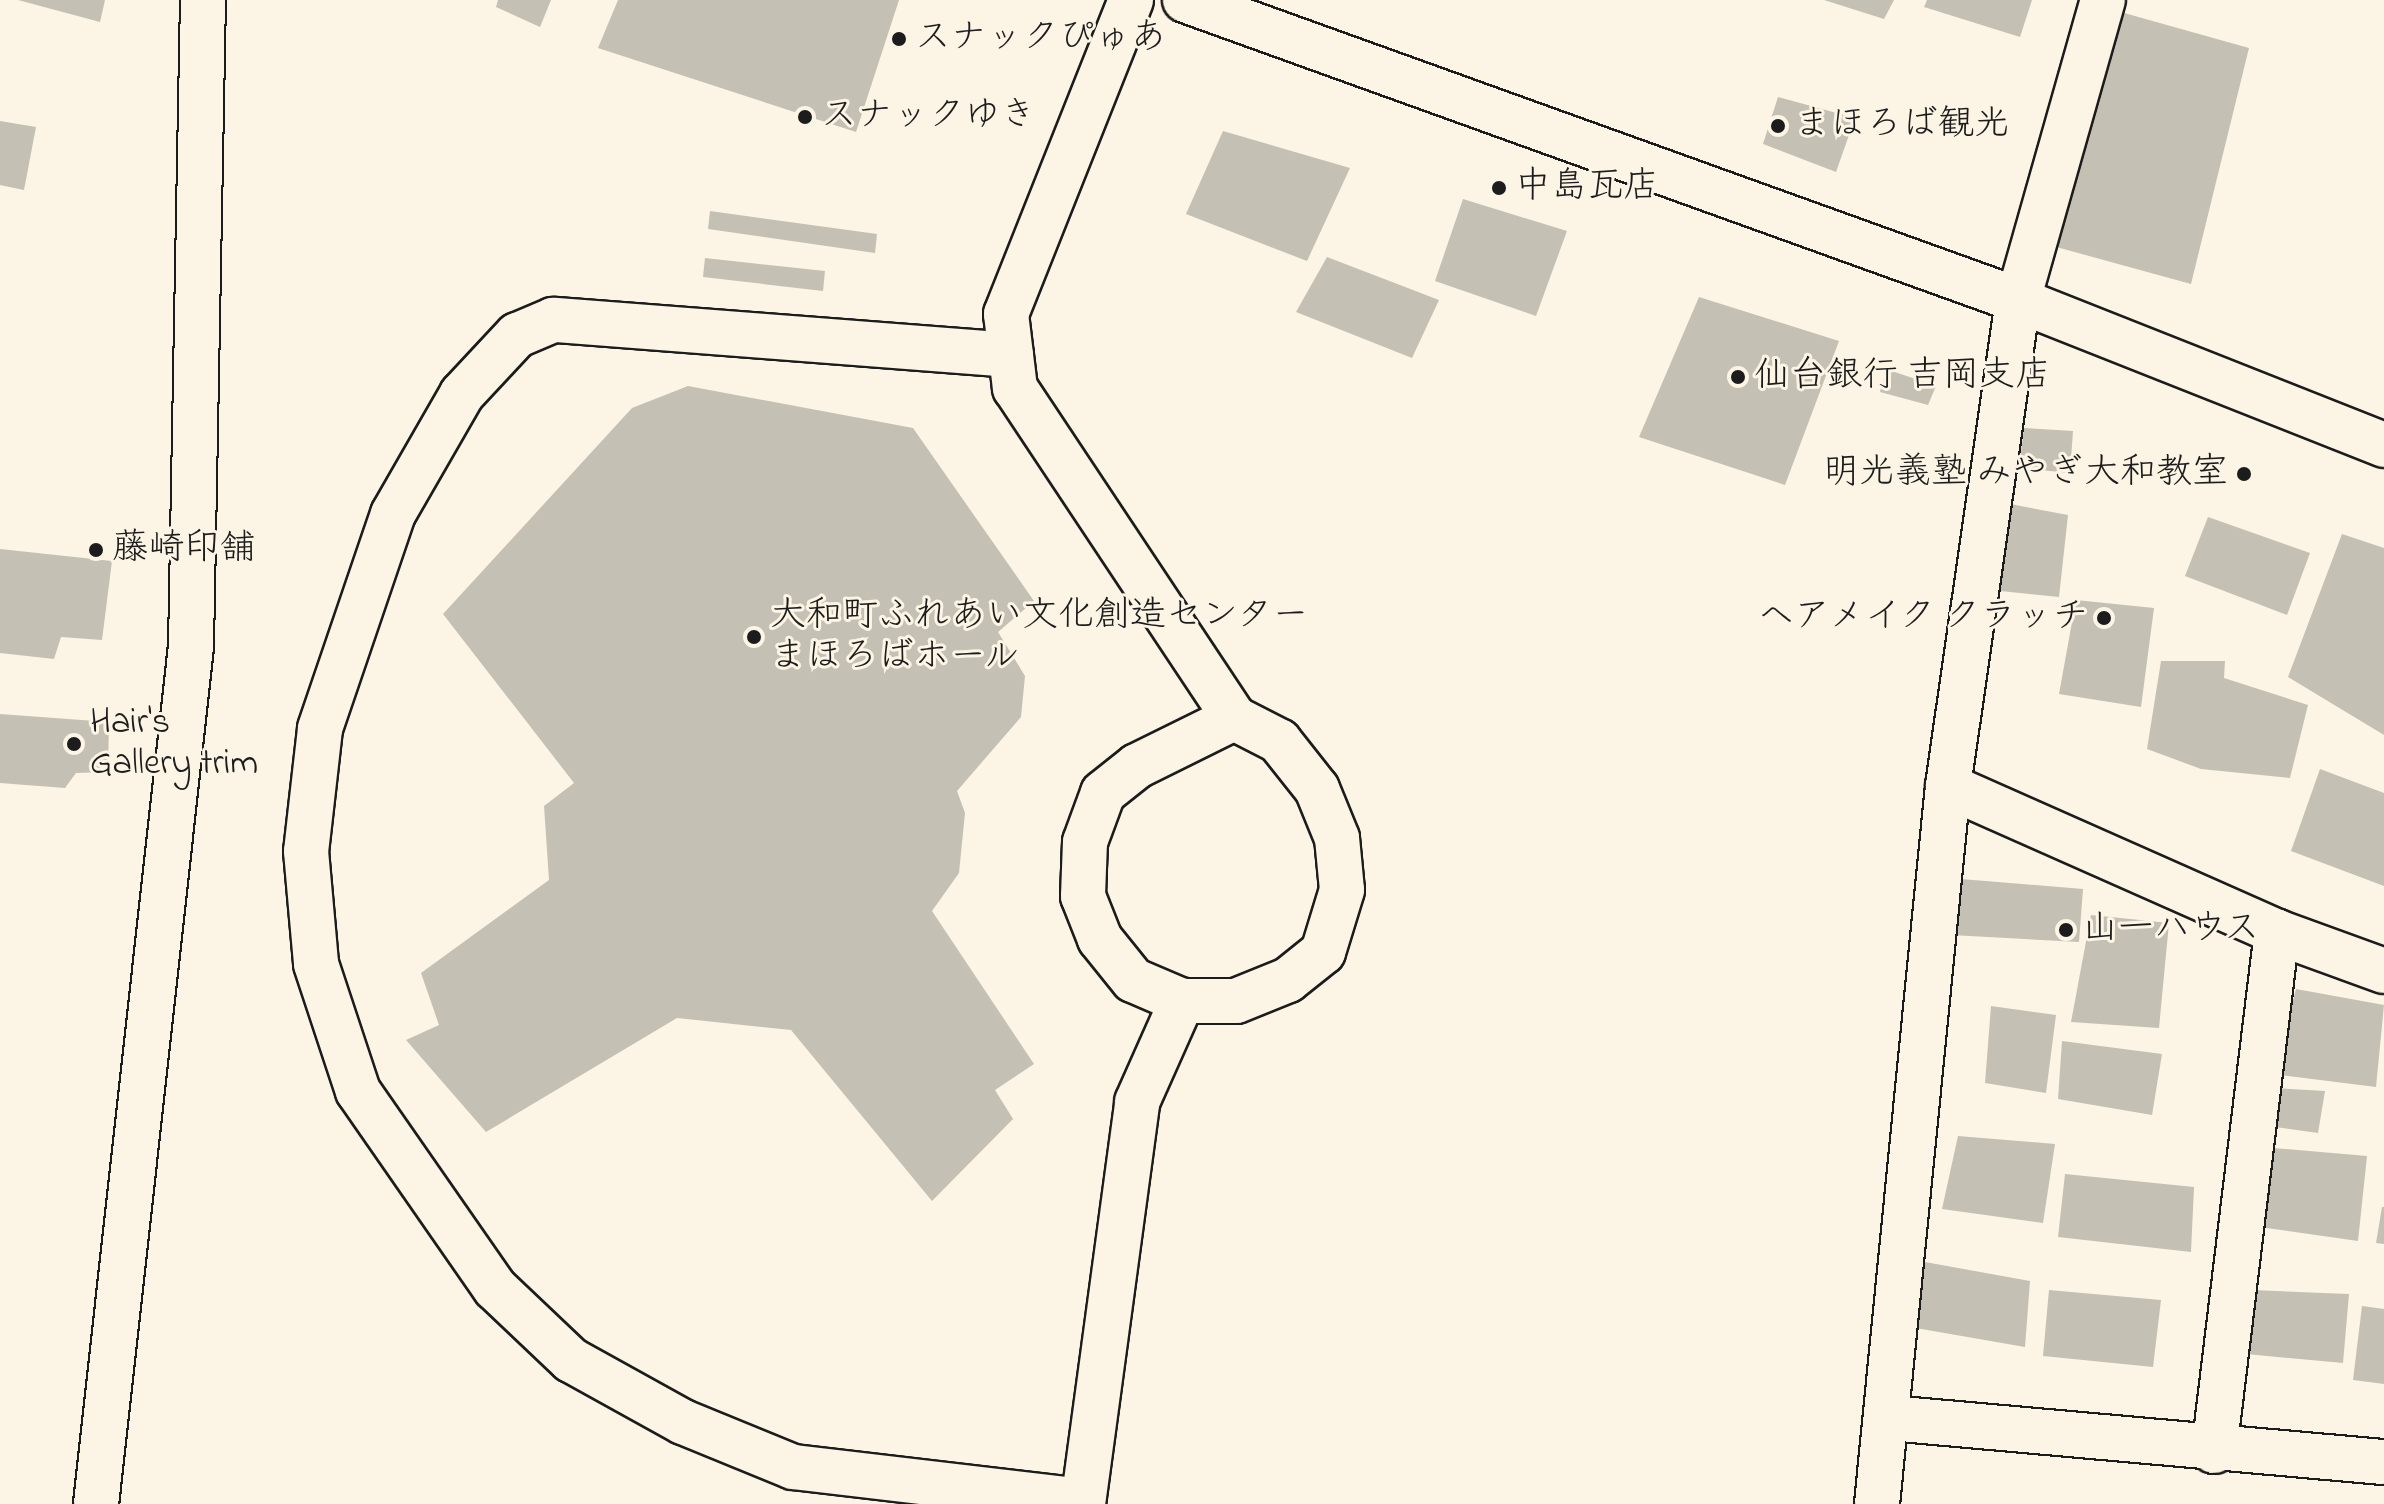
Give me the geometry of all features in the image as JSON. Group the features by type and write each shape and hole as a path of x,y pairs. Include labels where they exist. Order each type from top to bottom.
{"street":[{"path":"96,1504 191,646 203,0"},
{"path":"1131,0 1006,314 1015,388 1234,718 1279,741 1317,789 1337,838 1342,890 1323,952 1288,980 1236,1001 1182,1001 1133,980 1100,939 1083,896 1085,842 1103,793 1137,766 1234,718"},
{"path":"1185,0 2018,300 2384,445"},
{"path":"1877,1504 1890,1418 1948,786 2018,300 2103,0"},
{"path":"1011,355 553,320 517,335 462,394 393,514 320,729 306,851 316,964 358,1091 495,1288 571,1360 683,1422 793,1467 1083,1502 1137,1102 1182,1001"},
{"path":"1948,786 2277,932 2384,971"},
{"path":"2214,1451 2277,932"},
{"path":"1890,1418 2214,1451 2384,1462"}],"building":[{"path":"18,0 105,0 100,22"},
{"path":"498,0 551,0 540,27 496,7"},
{"path":"618,0 899,0 856,132 598,48"},
{"path":"1824,0 1894,0 1884,19"},
{"path":"1927,0 2032,0 2020,37 1924,7"},
{"path":"2117,11 2249,48 2191,284 2049,245"},
{"path":"1778,97 1855,118 1836,172 1763,144"},
{"path":"0,121 36,127 24,190 0,185"},
{"path":"1223,131 1350,168 1307,261 1186,214"},
{"path":"1463,199 1567,231 1536,316 1435,281"},
{"path":"710,211 877,234 875,253 708,229"},
{"path":"1327,257 1439,300 1412,358 1296,312"},
{"path":"705,258 825,271 823,291 703,277"},
{"path":"1699,297 1839,341 1785,485 1639,437"},
{"path":"1886,369 1936,386 1928,405 1880,392"},
{"path":"688,386 913,428 1034,601 998,632 1025,676 1021,717 957,791 965,813 959,873 932,911 1034,1064 995,1090 1013,1119 932,1201 791,1030 677,1018 486,1132 406,1040 439,1025 421,973 549,880 544,806 574,783 443,614 632,408"},
{"path":"2024,428 2073,431 2070,473 2019,468"},
{"path":"2005,503 2068,515 2059,597 1991,590"},
{"path":"2208,517 2310,553 2287,615 2185,576"},
{"path":"2342,534 2384,548 2384,735 2288,677"},
{"path":"0,549 112,561 102,640 61,637 54,659 0,653"},
{"path":"2076,600 2154,608 2141,707 2059,694"},
{"path":"2161,661 2225,661 2224,678 2308,705 2290,778 2201,769 2147,749"},
{"path":"0,714 109,722 108,772 76,773 65,788 0,783"},
{"path":"2320,769 2384,793 2384,886 2291,851"},
{"path":"1961,879 2083,889 2079,942 1951,935"},
{"path":"2091,915 2169,923 2159,1028 2071,1022"},
{"path":"2296,989 2384,1005 2376,1087 2273,1074"},
{"path":"1991,1006 2056,1015 2046,1093 1985,1083"},
{"path":"2062,1041 2162,1054 2152,1115 2058,1099"},
{"path":"2274,1088 2325,1091 2318,1133 2268,1126"},
{"path":"1958,1136 2055,1144 2043,1223 1942,1209"},
{"path":"2273,1148 2367,1156 2358,1241 2260,1227"},
{"path":"2065,1174 2194,1187 2191,1252 2058,1237"},
{"path":"2384,1207 2384,1244 2376,1243"},
{"path":"1925,1262 2030,1281 2025,1347 1910,1327"},
{"path":"2049,1290 2161,1300 2153,1367 2043,1356"},
{"path":"2253,1290 2349,1294 2343,1363 2246,1354"},
{"path":"2362,1306 2384,1309 2384,1384 2353,1380"}],"place":[{"name":"スナックぴゅあ","path":"899,39"},
{"name":"スナックゆき","path":"805,117"},
{"name":"まほろば観光","path":"1778,126"},
{"name":"中島瓦店","path":"1499,188"},
{"name":"仙台銀行 吉岡支店","path":"1738,377"},
{"name":"明光義塾 みやぎ大和教室","path":"2244,474"},
{"name":"藤崎印舗","path":"96,550"},
{"name":"ヘアメイク クラッチ","path":"2104,618"},
{"name":"大和町ふれあい文化創造センター まほろばホール","path":"754,637"},
{"name":"Hair's Gallery trim","path":"74,744"},
{"name":"山一ハウス","path":"2066,930"}]}
